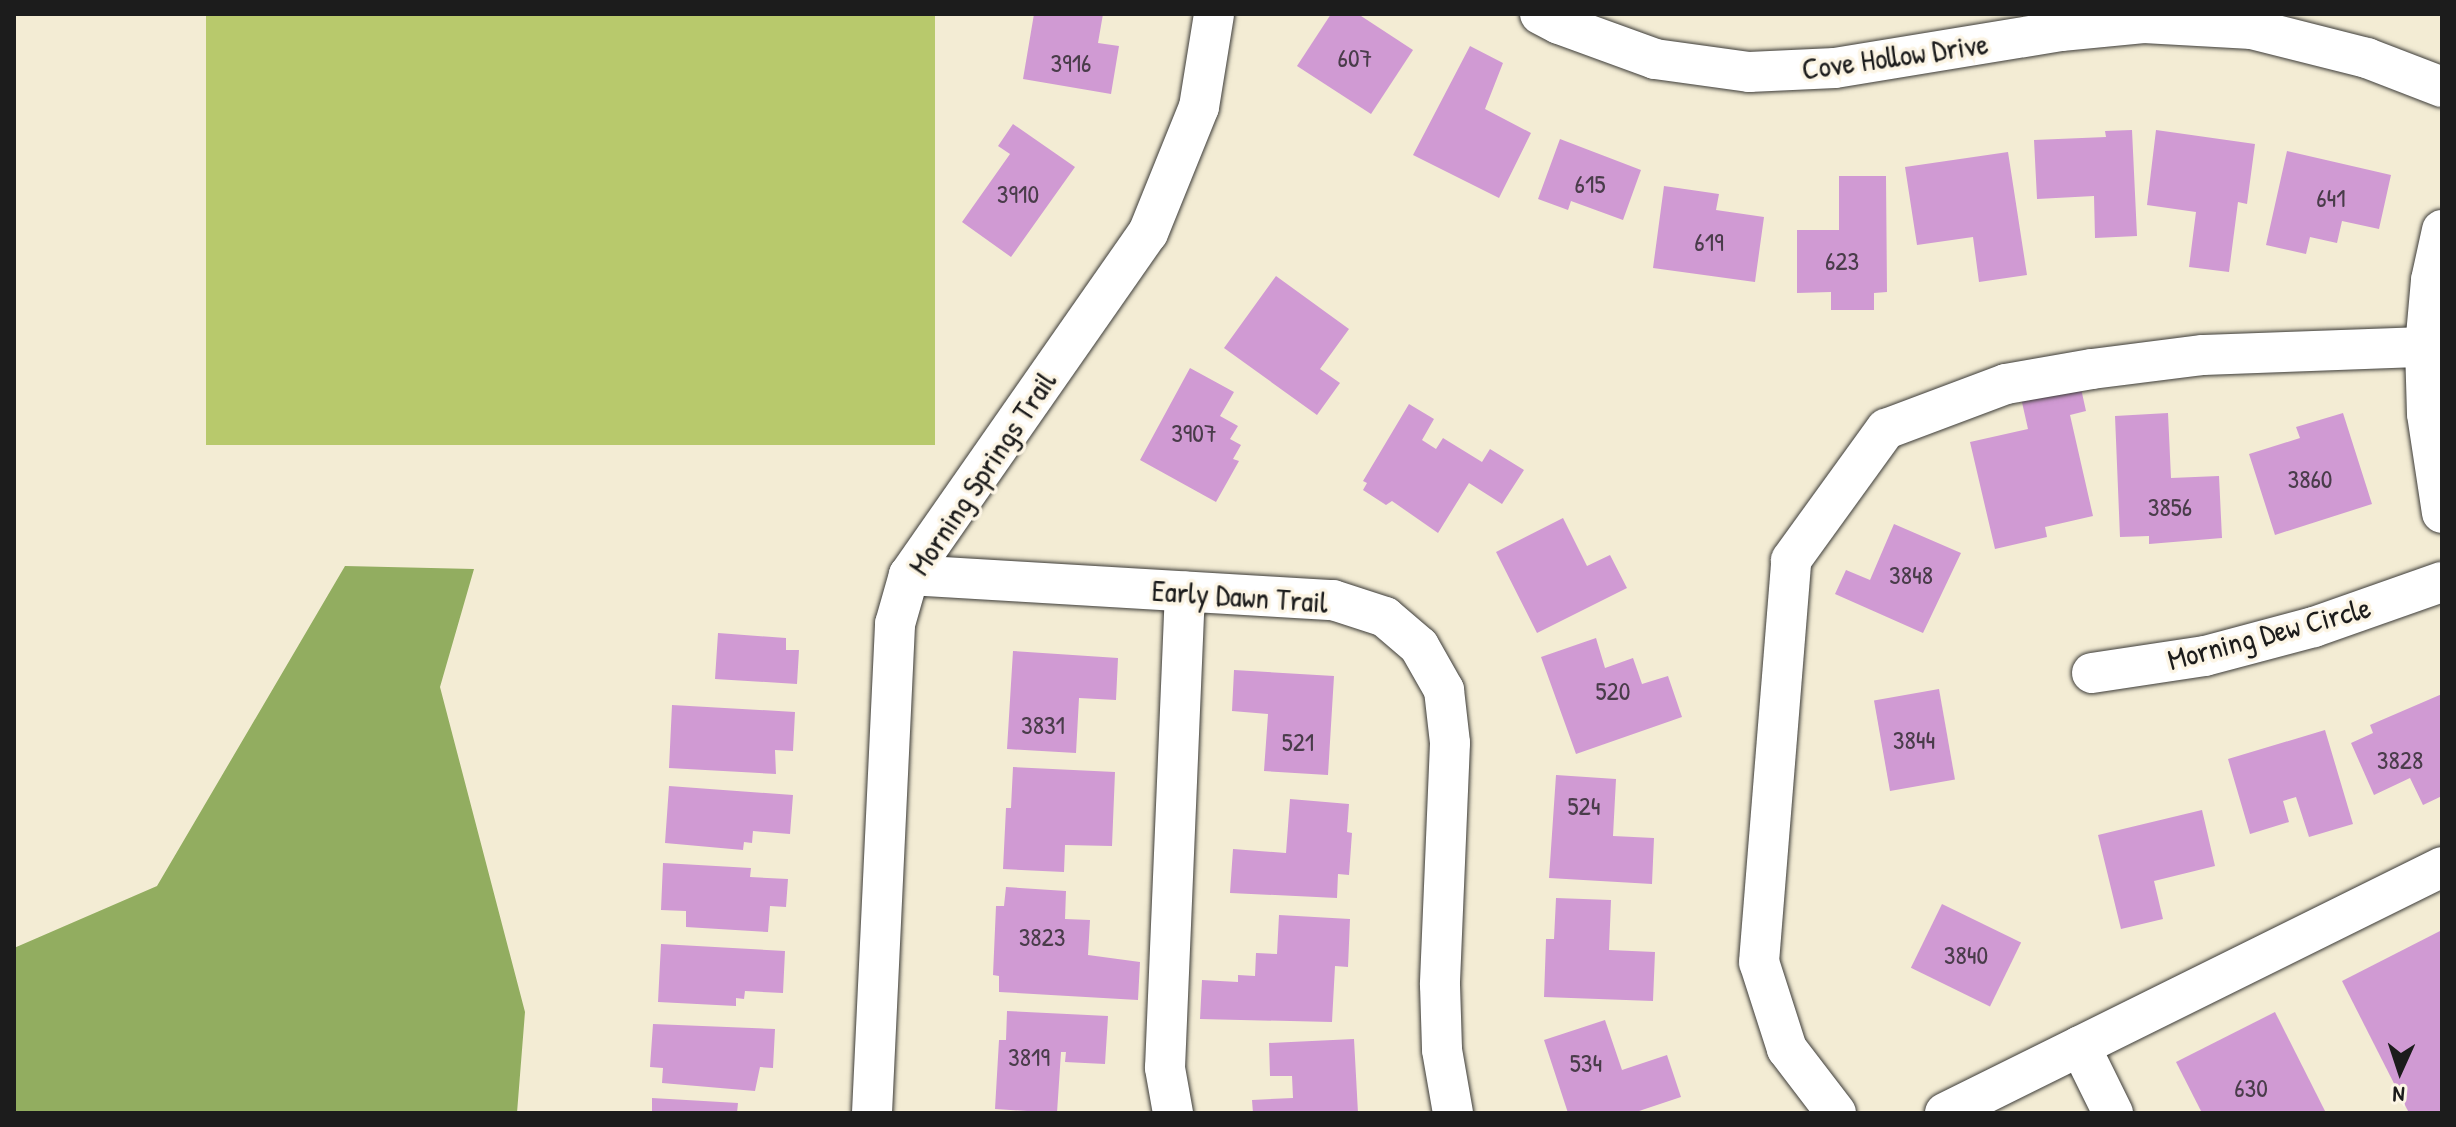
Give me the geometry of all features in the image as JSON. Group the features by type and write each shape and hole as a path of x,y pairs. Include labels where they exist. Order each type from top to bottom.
{"street":[{"name":"Morning Springs Trail","path":"872,1113 895,624 909,575 1148,233 1199,107 1214,14"},
{"name":"Cove Hollow Drive","path":"1540,14 1655,59 1749,72 1835,68 2061,31 2144,23 2252,29 2367,58 2442,87"},
{"path":"2442,230 2431,280 2425,347 2427,414 2442,513"},
{"path":"1836,1113 1787,1049 1759,962 1791,560 1886,429 2006,384 2092,369 2203,355 2425,347"},
{"name":"Early Dawn Trail","path":"909,575 1333,600 1385,617 1419,646 1444,690 1450,743 1440,985 1442,1050 1453,1113"},
{"name":"Morning Dew Circle","path":"2092,673 2205,656 2314,627 2442,582"},
{"path":"1173,1113 1165,1068 1185,591"},
{"path":"1945,1113 2442,867"},
{"path":"2080,1046 2113,1113"}],"green space":[{"path":"206,14 935,14 935,445 206,445"},
{"path":"345,566 474,569 440,687 525,1012 517,1113 14,1113 14,948 157,886"}],"building":[{"path":"1034,14 1103,14 1098,43 1119,46 1111,94 1023,79"},
{"path":"1331,14 1358,14 1413,50 1371,114 1297,66"},
{"path":"1470,46 1503,63 1485,109 1531,133 1499,198 1413,155"},
{"path":"1013,124 1075,167 1011,257 962,222 1010,154 998,146"},
{"path":"2132,130 2137,236 2095,238 2094,196 2037,199 2034,140 2106,137 2105,131"},
{"path":"2156,130 2255,144 2247,204 2238,202 2229,272 2189,267 2196,212 2147,205"},
{"path":"1560,139 1641,170 1623,220 1571,201 1568,210 1538,199"},
{"path":"2287,151 2391,175 2379,229 2342,221 2337,243 2310,237 2306,254 2266,245"},
{"path":"2008,152 2027,275 1979,282 1973,237 1917,245 1905,167"},
{"path":"1839,176 1886,176 1887,292 1874,293 1874,310 1831,310 1831,292 1797,293 1797,230 1839,230"},
{"path":"1664,186 1719,194 1716,210 1764,217 1755,282 1653,268"},
{"path":"1276,276 1349,329 1320,369 1340,383 1317,415 1224,348"},
{"path":"1190,368 1234,392 1220,416 1238,426 1230,439 1241,445 1233,459 1239,461 1216,502 1140,460"},
{"path":"2078,375 2086,411 2070,415 2093,516 2045,527 2047,537 1995,549 1970,442 2028,429 2019,389"},
{"path":"1409,404 1434,419 1422,440 1436,449 1443,438 1482,462 1490,449 1524,470 1502,504 1469,483 1438,533 1392,501 1386,505 1363,490 1367,483 1363,481"},
{"path":"2168,413 2171,478 2219,476 2222,538 2149,544 2149,536 2120,537 2115,416"},
{"path":"2343,413 2372,504 2275,535 2249,454 2300,438 2296,427"},
{"path":"1563,518 1587,566 1610,555 1627,588 1537,633 1496,552"},
{"path":"1894,524 1961,553 1923,633 1835,594 1846,570 1870,580"},
{"path":"718,633 786,638 786,650 799,650 797,684 715,679"},
{"path":"1596,638 1605,668 1633,658 1642,684 1668,676 1682,717 1576,754 1541,657"},
{"path":"1013,651 1118,658 1116,700 1079,698 1076,753 1007,749"},
{"path":"1234,670 1334,676 1328,775 1264,771 1268,714 1232,711"},
{"path":"1939,689 1955,780 1890,791 1874,700"},
{"path":"2442,694 2442,796 2423,805 2410,778 2374,795 2351,743 2373,733 2370,725"},
{"path":"672,705 795,712 793,751 775,750 776,774 669,768"},
{"path":"2325,730 2353,824 2309,837 2296,797 2283,801 2289,822 2250,834 2228,759"},
{"path":"1013,767 1115,772 1112,846 1065,845 1064,872 1003,869 1006,808 1011,808"},
{"path":"1556,775 1616,779 1613,836 1654,838 1652,884 1549,878"},
{"path":"669,786 793,795 790,834 753,831 752,843 744,842 743,850 665,843"},
{"path":"1290,799 1349,804 1347,832 1352,833 1349,875 1338,874 1337,898 1230,893 1233,849 1286,853"},
{"path":"2202,810 2215,866 2154,881 2163,919 2121,929 2098,835"},
{"path":"663,863 751,868 750,877 788,879 786,907 770,906 768,932 686,927 686,911 661,910"},
{"path":"1006,887 1066,891 1065,919 1090,920 1088,955 1140,962 1138,1000 999,992 999,976 993,975 996,906 1004,906"},
{"path":"1556,898 1611,900 1609,950 1655,952 1653,1001 1544,997 1546,939 1554,939"},
{"path":"1942,904 2021,943 1990,1006 1911,968"},
{"path":"1279,915 1350,919 1348,967 1335,966 1332,1022 1200,1019 1202,980 1238,982 1238,975 1255,976 1256,953 1277,954"},
{"path":"2440,931 2442,1113 2409,1113 2342,981"},
{"path":"661,944 785,951 783,993 745,991 744,999 736,998 736,1006 658,1002"},
{"path":"1007,1011 1108,1016 1105,1064 1065,1062 1066,1052 1061,1052 1057,1113 995,1109 999,1040 1006,1040"},
{"path":"2275,1012 2326,1113 2202,1113 2176,1062"},
{"path":"1605,1020 1622,1070 1667,1055 1681,1097 1633,1113 1568,1113 1544,1040"},
{"path":"653,1024 775,1029 773,1068 760,1067 755,1091 662,1083 663,1068 650,1067"},
{"path":"1354,1039 1358,1113 1253,1113 1252,1100 1293,1098 1292,1076 1270,1076 1269,1043"},
{"path":"652,1098 738,1103 737,1113 652,1113"}]}
